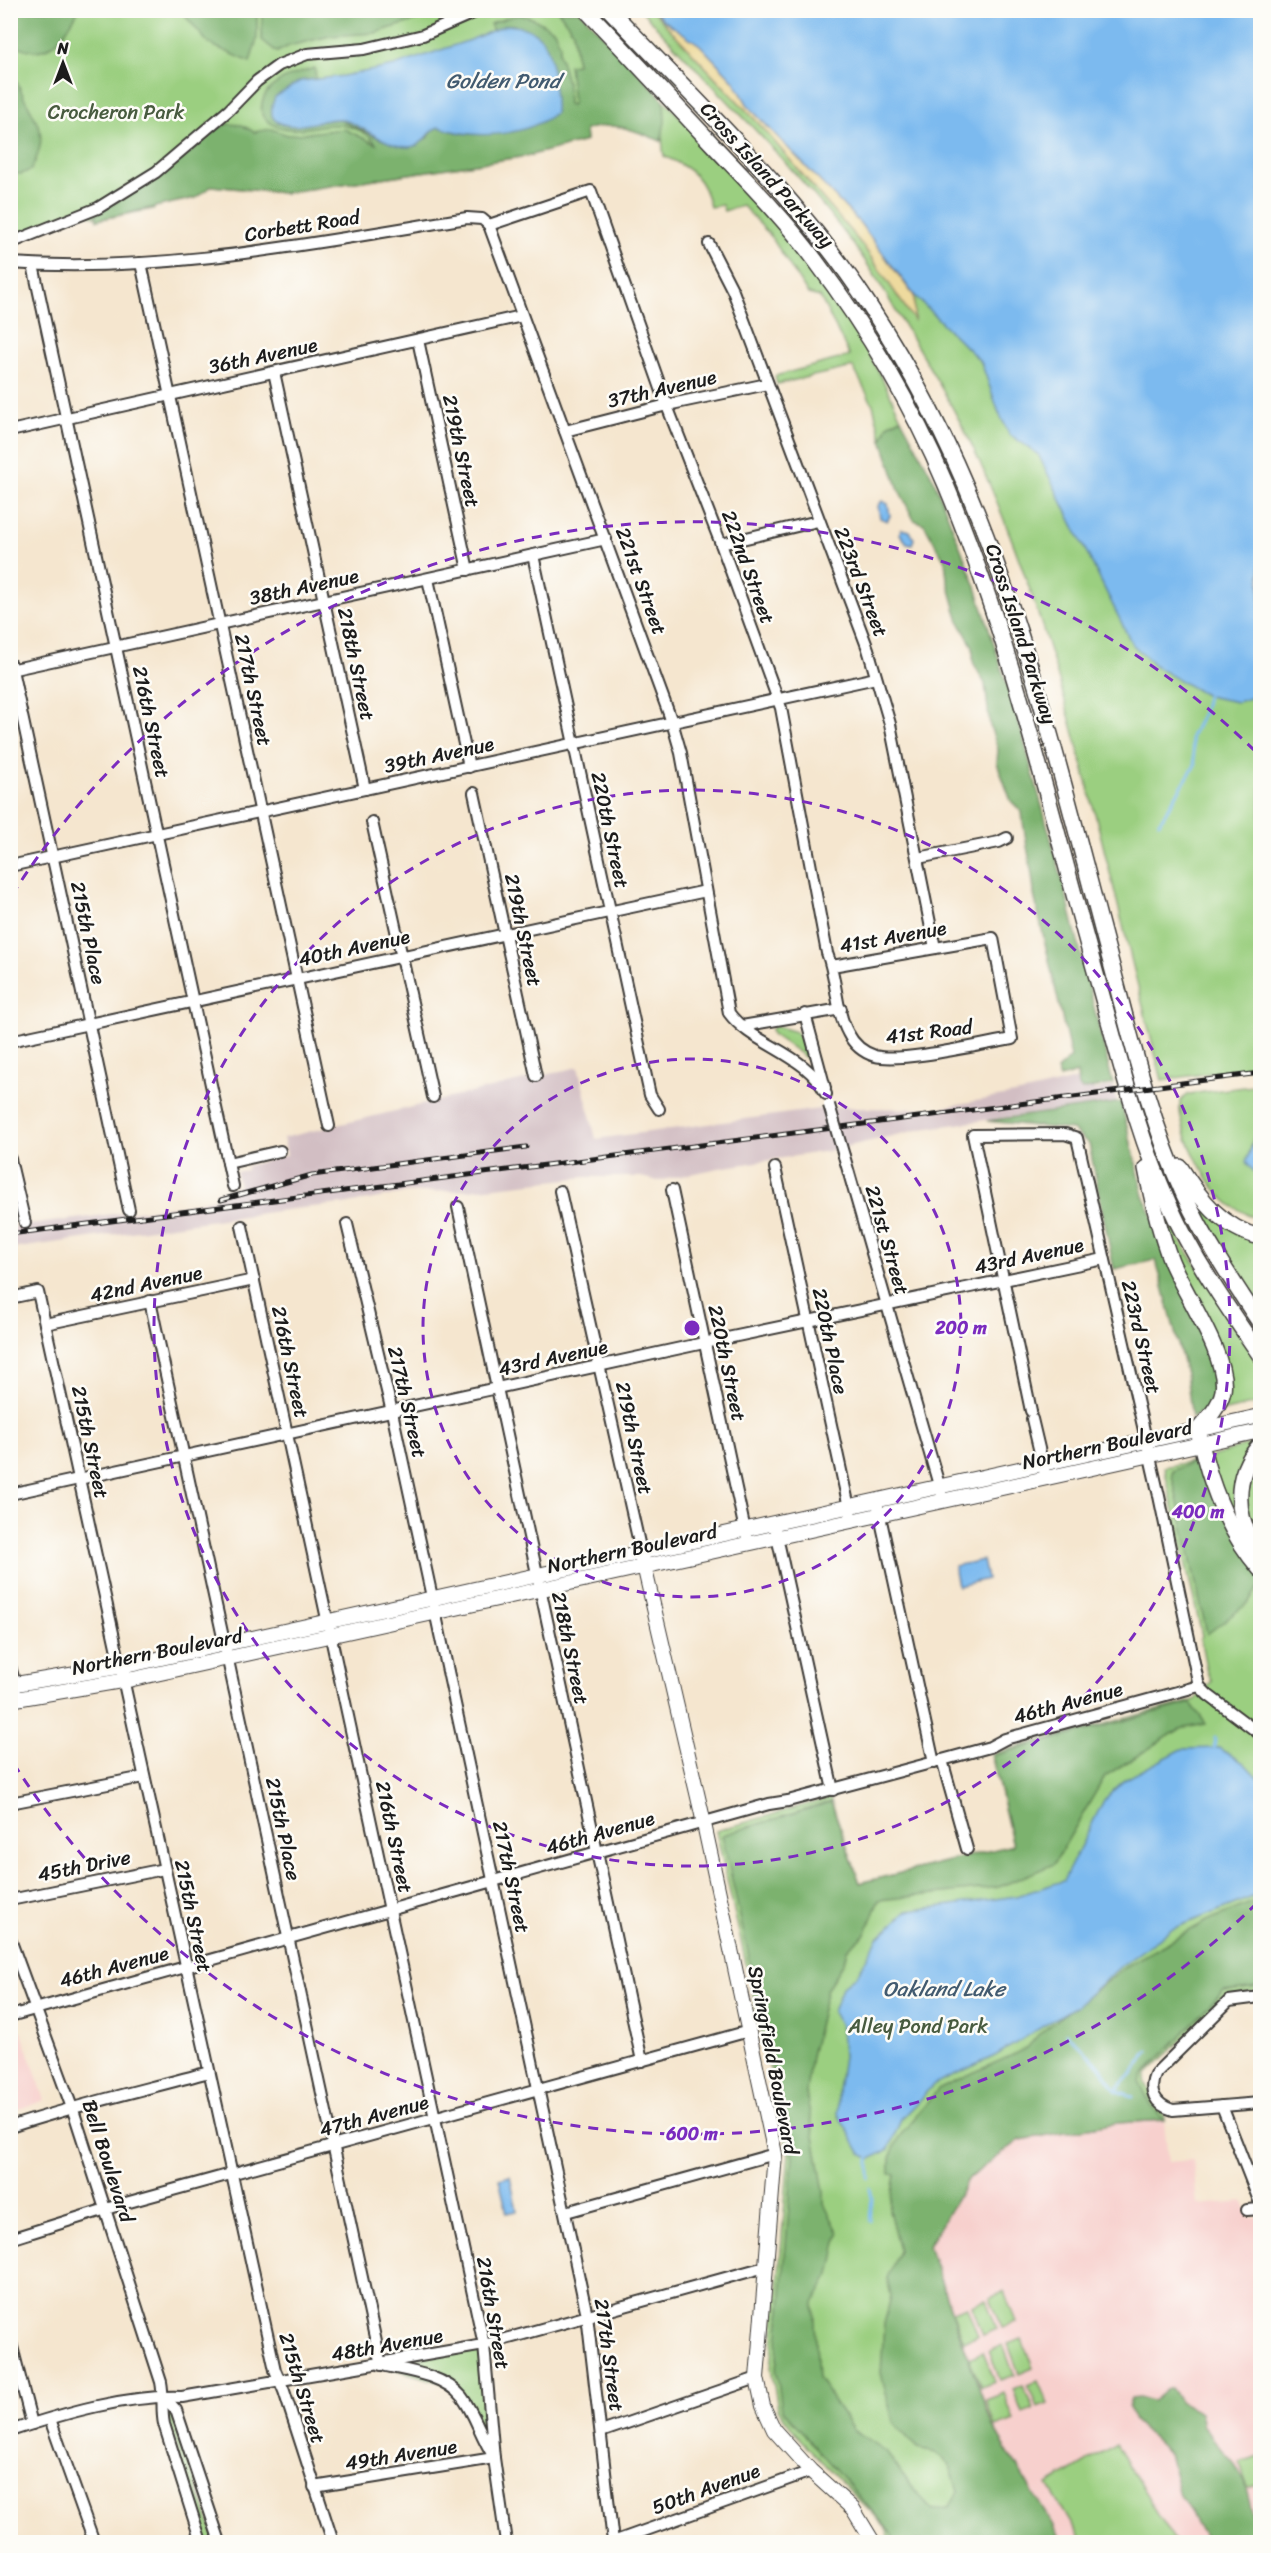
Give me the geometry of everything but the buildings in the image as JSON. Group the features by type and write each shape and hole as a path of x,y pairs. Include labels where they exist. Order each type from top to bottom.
{"highway":[{"name":"Cross Island Parkway","path":"586,10 771,205 814,258 880,356 917,423 949,492 1002,634 1030,726 1132,1104 1148,1155 1170,1208 1196,1256 1260,1355"},
{"name":"Cross Island Parkway","path":"610,10 742,150 826,246 866,300 930,411 960,472 985,534 1027,656 1131,1038 1164,1147 1207,1239 1260,1323"},
{"path":"1131,1038 1180,1167 1197,1194 1222,1220 1260,1237"},
{"path":"1132,1104 1155,1213 1172,1262 1221,1366 1223,1390 1200,1437 1208,1467 1234,1531 1248,1555 1260,1569"},
{"path":"1260,1445 1243,1471 1240,1491 1242,1515 1248,1531 1260,1550"}],"main road":[{"name":"Northern Boulevard","path":"1200,1437 1260,1416"},
{"name":"Northern Boulevard","path":"14,1699 124,1681 228,1659 852,1521 878,1508 940,1487 1044,1471 1200,1437 1260,1431"},
{"name":"Northern Boulevard","path":"12,1684 121,1667 849,1507 878,1508 944,1501 1044,1471"},
{"name":"Springfield Boulevard","path":"641,1552 704,1823 775,2154 757,2378 763,2406 774,2430 853,2510 873,2542"}],"street":[{"path":"10,243 98,208 156,172 229,110 257,81 279,65 307,54 364,49 423,35 480,10"},
{"name":"222nd Street","path":"489,225 591,191 667,405 722,544 778,700 827,953 832,966"},
{"name":"Corbett Road","path":"10,263 33,265 141,263 218,257 467,218 482,219 489,225"},
{"name":"221st Street","path":"489,225 672,722 681,753 729,1013 742,1026 811,1072 822,1084 826,1094"},
{"name":"223rd Street","path":"710,244 726,272 868,650 890,724 935,948"},
{"name":"217th Street","path":"141,263 329,1126"},
{"name":"216th Street","path":"33,265 233,1186"},
{"name":"36th Avenue","path":"10,431 522,316"},
{"name":"219th Street","path":"418,340 468,570"},
{"name":"218th Street","path":"274,372 365,789"},
{"name":"37th Avenue","path":"565,430 767,384"},
{"path":"722,544 818,520"},
{"name":"38th Avenue","path":"11,668 606,539"},
{"name":"220th Street","path":"533,555 650,1095 659,1109"},
{"path":"428,579 469,767"},
{"name":"215th Place","path":"11,668 129,1210"},
{"name":"39th Avenue","path":"10,866 876,678"},
{"name":"219th Street","path":"474,793 536,1076"},
{"path":"372,822 433,1097"},
{"path":"918,858 999,842 1007,838"},
{"name":"40th Avenue","path":"10,1041 706,891"},
{"name":"41st Avenue","path":"840,1009 832,966 993,938 1012,1039"},
{"path":"742,1026 840,1009"},
{"name":"41st Road","path":"840,1009 846,1031 856,1047 877,1056 910,1056 1012,1039"},
{"name":"221st Street","path":"805,1014 823,1075 829,1105 944,1501"},
{"name":"223rd Street","path":"1002,1280 973,1135 1065,1134 1077,1138 1148,1448 1199,1686"},
{"path":"228,1163 280,1151"},
{"path":"10,1159 25,1223"},
{"name":"220th Place","path":"775,1168 852,1521"},
{"name":"220th Street","path":"672,1190 748,1544"},
{"name":"219th Street","path":"561,1191 641,1552"},
{"name":"218th Street","path":"458,1207 642,2061"},
{"name":"217th Street","path":"347,1224 392,1412 587,2315 613,2542"},
{"name":"216th Street","path":"242,1226 484,2345 494,2458 506,2542"},
{"name":"43rd Avenue","path":"10,1494 704,1343 1104,1259"},
{"name":"42nd Avenue","path":"45,1324 254,1280"},
{"path":"1002,1280 1044,1471"},
{"name":"215th Street","path":"10,1298 38,1292 275,2370 333,2542"},
{"name":"215th Place","path":"150,1301 381,2365"},
{"path":"878,1508 938,1762 967,1849"},
{"path":"774,1523 834,1790"},
{"path":"10,1666 14,1699"},
{"path":"1199,1686 1260,1734"},
{"name":"46th Avenue","path":"10,2016 769,1804 834,1790 938,1762 990,1747 1005,1739 1199,1686"},
{"path":"10,1803 144,1777"},
{"name":"45th Drive","path":"10,1900 164,1869"},
{"name":"Bell Boulevard","path":"10,1939 72,2109 105,2209 164,2397 162,2412 165,2424 201,2542"},
{"path":"1260,1997 1229,2001 1156,2073 1152,2083 1154,2096 1160,2104 1173,2110 1260,2103"},
{"name":"47th Avenue","path":"10,2239 105,2209 749,2031"},
{"path":"10,2127 209,2072"},
{"path":"1222,2106 1260,2203"},
{"path":"566,2212 775,2154"},
{"path":"1247,2210 1260,2209"},
{"name":"48th Avenue","path":"10,2431 50,2419 147,2397 182,2397 381,2365 484,2345 765,2267"},
{"path":"10,2339 32,2424"},
{"name":"216th Street","path":"381,2365 413,2372 446,2384 462,2397 494,2458"},
{"path":"601,2433 757,2378"},
{"name":"Bell Boulevard","path":"164,2397 176,2409 220,2542"},
{"path":"50,2419 94,2542"},
{"name":"49th Avenue","path":"314,2487 494,2458"},
{"name":"50th Avenue","path":"613,2542 811,2470"}],"shaded area":[{"path":"578,1067 596,1139 842,1106 932,1109 1025,1092 1091,1076 1094,1090 1114,1086 1117,1102 922,1129 828,1151 719,1168 658,1181 641,1177 585,1177 469,1190 404,1193 353,1203 292,1209 11,1249 10,1214 13,1227 183,1205 216,1198 215,1192 239,1186 236,1172 247,1170 246,1166 287,1155 283,1138"},
{"path":"21,2030 45,2100 11,2112 11,2034"},
{"path":"1164,2120 1168,2162 1193,2160 1197,2205 1244,2201 1249,2217 1260,2217 1260,2542 1062,2542 993,2427 928,2246 969,2178 1020,2140 1116,2123"}],"green space":[{"path":"11,10 78,11 66,31 52,46 34,51 11,42"},
{"path":"262,10 447,11 375,33 330,36 289,46 277,52 262,40"},
{"name":"Crocheron Park","path":"558,10 573,31 586,141 527,156 283,193 212,186 195,198 156,206 153,209 97,220 96,216 76,213 11,236 11,11"},
{"path":"181,11 257,11 257,39 250,62 209,44"},
{"path":"558,11 580,11 664,100 665,122 661,141 615,126 596,127 585,130 586,141 527,156 283,193 212,186 195,198 97,220 96,214 153,180 185,157 218,128 227,124 242,125 254,132 271,129 288,135 344,129 376,144 365,134 345,126 286,129 277,127 266,119 261,107 268,91 286,78 315,68 316,79 300,81 278,123 294,125 338,119 383,140 409,147 429,137 431,131 439,127 483,134 530,126 555,112 554,100 514,25 506,25 493,31 490,24 520,15 532,18 554,30 560,45 559,53 567,82 568,104 571,105 573,102 569,65 577,64 573,31"},
{"path":"642,11 653,11 763,128 864,247 914,319 914,296 860,223 749,107 734,81 700,45 662,19 655,11 1260,412 1260,1066 1162,1080 1103,843 1060,685 1036,608 977,456 936,378 861,255 783,160"},
{"path":"11,72 39,127 41,142 31,170 21,174 11,173"},
{"path":"664,100 765,206 804,255 840,307 873,361 901,418 888,425 882,440 873,405 853,367 777,384 775,376 850,356 820,297 808,294 770,235 742,205 724,211 722,205 710,207 704,188 695,175 664,156 662,135"},
{"path":"901,418 933,478 976,587 1020,727 1064,886 1113,1084 1082,1090 1078,1086 1077,1073 1060,1078 1057,1070 1071,1057 1034,895 1022,812 1011,801 997,763 998,749 990,726 985,684 973,662 973,647 959,622 947,579 945,561 924,524 914,520 899,490 882,440 888,425"},
{"path":"775,1026 796,1032 802,1041 809,1044 815,1064 772,1034 771,1029"},
{"path":"1260,1085 1260,1137 1254,1136 1247,1162 1260,1179 1260,1220 1231,1205 1213,1186 1196,1158 1183,1127 1180,1101 1189,1094"},
{"path":"1121,1102 1144,1196 1208,1347 1218,1378 1217,1396 1206,1410 1192,1418 1186,1374 1156,1260 1114,1269 1089,1144 1072,1130 987,1121"},
{"path":"1195,1200 1260,1240 1260,1304 1227,1256"},
{"path":"1165,1217 1260,1362 1260,1403 1221,1412 1163,1221"},
{"name":"Alley Pond Park","path":"1256,1442 1260,1445 1260,1991 1227,1995 1147,2074 1145,2083 1164,2114 1164,2120 1116,2123 1020,2140 969,2178 928,2246 952,2312 967,2307 978,2336 964,2341 953,2314 993,2427 1062,2542 892,2542 885,2527 801,2440 778,2409 771,2369 789,2154 716,1831 830,1798 860,1883 1013,1845 991,1754 1195,1700 1212,1681 1207,1673 1200,1637 1202,1636 1164,1467 1211,1457"},
{"path":"1192,1462 1200,1468 1260,1572 1260,1585 1248,1603 1207,1634 1172,1476 1172,1471"},
{"path":"1191,1703 1206,1724 1180,1729 1105,1776 1054,1864 999,1887 879,1900 865,1934 847,1950 844,1962 827,1988 811,2056 806,2092 824,2191 824,2204 839,2233 830,2275 814,2303 818,2378 853,2430 886,2452 915,2491 933,2510 949,2508 958,2491 950,2466 936,2452 917,2448 893,2422 881,2373 884,2324 891,2296 887,2278 899,2251 889,2210 895,2175 890,2174 890,2158 899,2137 939,2088 1026,2049 1038,2035 1129,1964 1209,1920 1260,1899 1260,1987 1224,1991 1145,2073 1140,2083 1152,2107 1164,2120 1116,2123 1020,2140 969,2178 928,2246 993,2427 1063,2542 896,2542 893,2535 782,2409 776,2369 793,2156 722,1835 831,1802 860,1883 1013,1845 992,1756"},
{"path":"1004,2292 1016,2322 1002,2327 990,2298"},
{"path":"986,2300 997,2329 983,2335 972,2305"},
{"path":"1022,2339 1033,2368 1019,2374 1008,2344"},
{"path":"484,2345 494,2458 469,2410 446,2384 381,2365"},
{"path":"1003,2345 1014,2375 1000,2380 989,2351"},
{"path":"983,2352 995,2382 981,2387 969,2358"},
{"path":"1038,2381 1048,2404 1037,2408 1028,2385"},
{"path":"1023,2385 1033,2409 1022,2413 1013,2389"},
{"path":"1171,2388 1181,2402 1200,2412 1203,2427 1233,2462 1244,2481 1260,2542 1207,2542 1180,2495 1169,2454 1134,2421 1128,2408 1131,2399 1140,2398 1153,2401"},
{"path":"1004,2393 1014,2420 995,2427 986,2400"},
{"path":"172,2411 216,2542 206,2542 166,2413"},
{"path":"1116,2444 1175,2542 1082,2542 1048,2485"},
{"path":"1260,2457 1260,2484 1247,2488 1240,2463"}],"sand":[{"path":"653,11 700,45 734,81 749,107 860,223 914,296 914,320 864,247 763,128"}],"water":[{"path":"655,11 1260,11 1260,695 1237,702 1207,696 1158,668 1132,644 1038,454 1009,434 981,362 915,296 860,223 749,107 734,81 700,45 662,19"},
{"name":"Golden Pond","path":"506,25 519,26 537,34 543,40 550,56 555,113 529,127 484,135 468,134 439,127 431,131 419,144 410,147 391,144 354,124 337,119 292,126 284,125 273,117 275,97 300,81 343,76 394,66"},
{"path":"882,501 888,504 890,516 887,521 880,518 878,506"},
{"path":"901,529 910,531 914,539 912,544 907,543 900,534"},
{"path":"1255,1136 1260,1137 1260,1179 1246,1162"},
{"path":"983,1560 987,1579 958,1586 954,1566"},
{"name":"Oakland Lake","path":"1219,1748 1244,1763 1260,1780 1260,1894 1170,1930 1121,1966 1076,2006 995,2056 934,2084 901,2119 889,2149 871,2159 861,2154 838,2114 838,2091 843,2056 841,2027 833,2012 842,1987 857,1975 878,1938 907,1911 1017,1896 1063,1881 1104,1800 1124,1780 1182,1749"},
{"path":"510,2176 517,2211 507,2213 499,2179"}],"waterway":[{"path":"1159,823 1195,765 1191,737 1203,713 1207,696"},
{"path":"1214,1748 1215,1738"},
{"path":"1066,2033 1100,2066 1116,2090 1149,2051"},
{"path":"1116,2090 1133,2097"},
{"path":"869,2158 869,2179"},
{"path":"870,2188 872,2198 870,2221"}],"railway":[{"path":"10,1234 1260,1073"},
{"path":"221,1200 312,1175 526,1147"}]}
